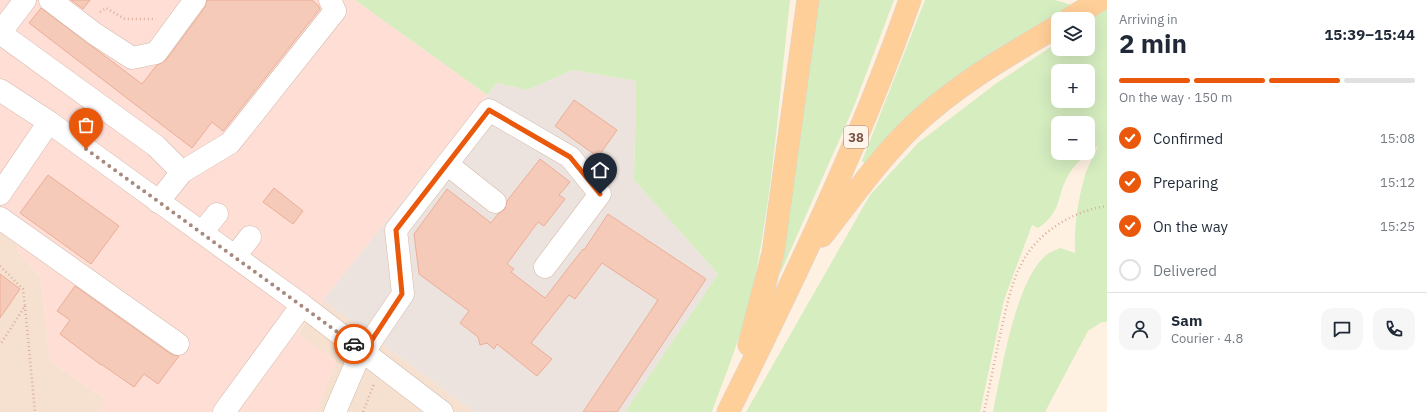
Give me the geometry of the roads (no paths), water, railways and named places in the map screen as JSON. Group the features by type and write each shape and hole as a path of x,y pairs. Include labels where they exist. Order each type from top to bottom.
{"main road":[{"path":"726,412 749,344 773,253 808,0"},
{"name":"38","path":"726,412 827,204 870,102 910,0"},
{"path":"1080,12 1100,0"},
{"path":"796,270 879,164 913,126 978,75 1051,30"}],"street":[{"path":"25,0 0,33 156,146 182,172"},
{"path":"50,0 83,25 132,58 156,53 195,0"},
{"path":"158,202 182,172 230,143 335,11 330,0"},
{"path":"0,90 49,122 235,256 442,412"},
{"path":"335,412 353,370 402,294 396,230 489,110 570,157 600,194 545,267"},
{"path":"0,194 49,122"},
{"path":"447,164 495,202"},
{"path":"202,232 217,214"},
{"path":"0,218 178,344"},
{"path":"235,256 250,236"},
{"path":"224,412 302,305"}]}
